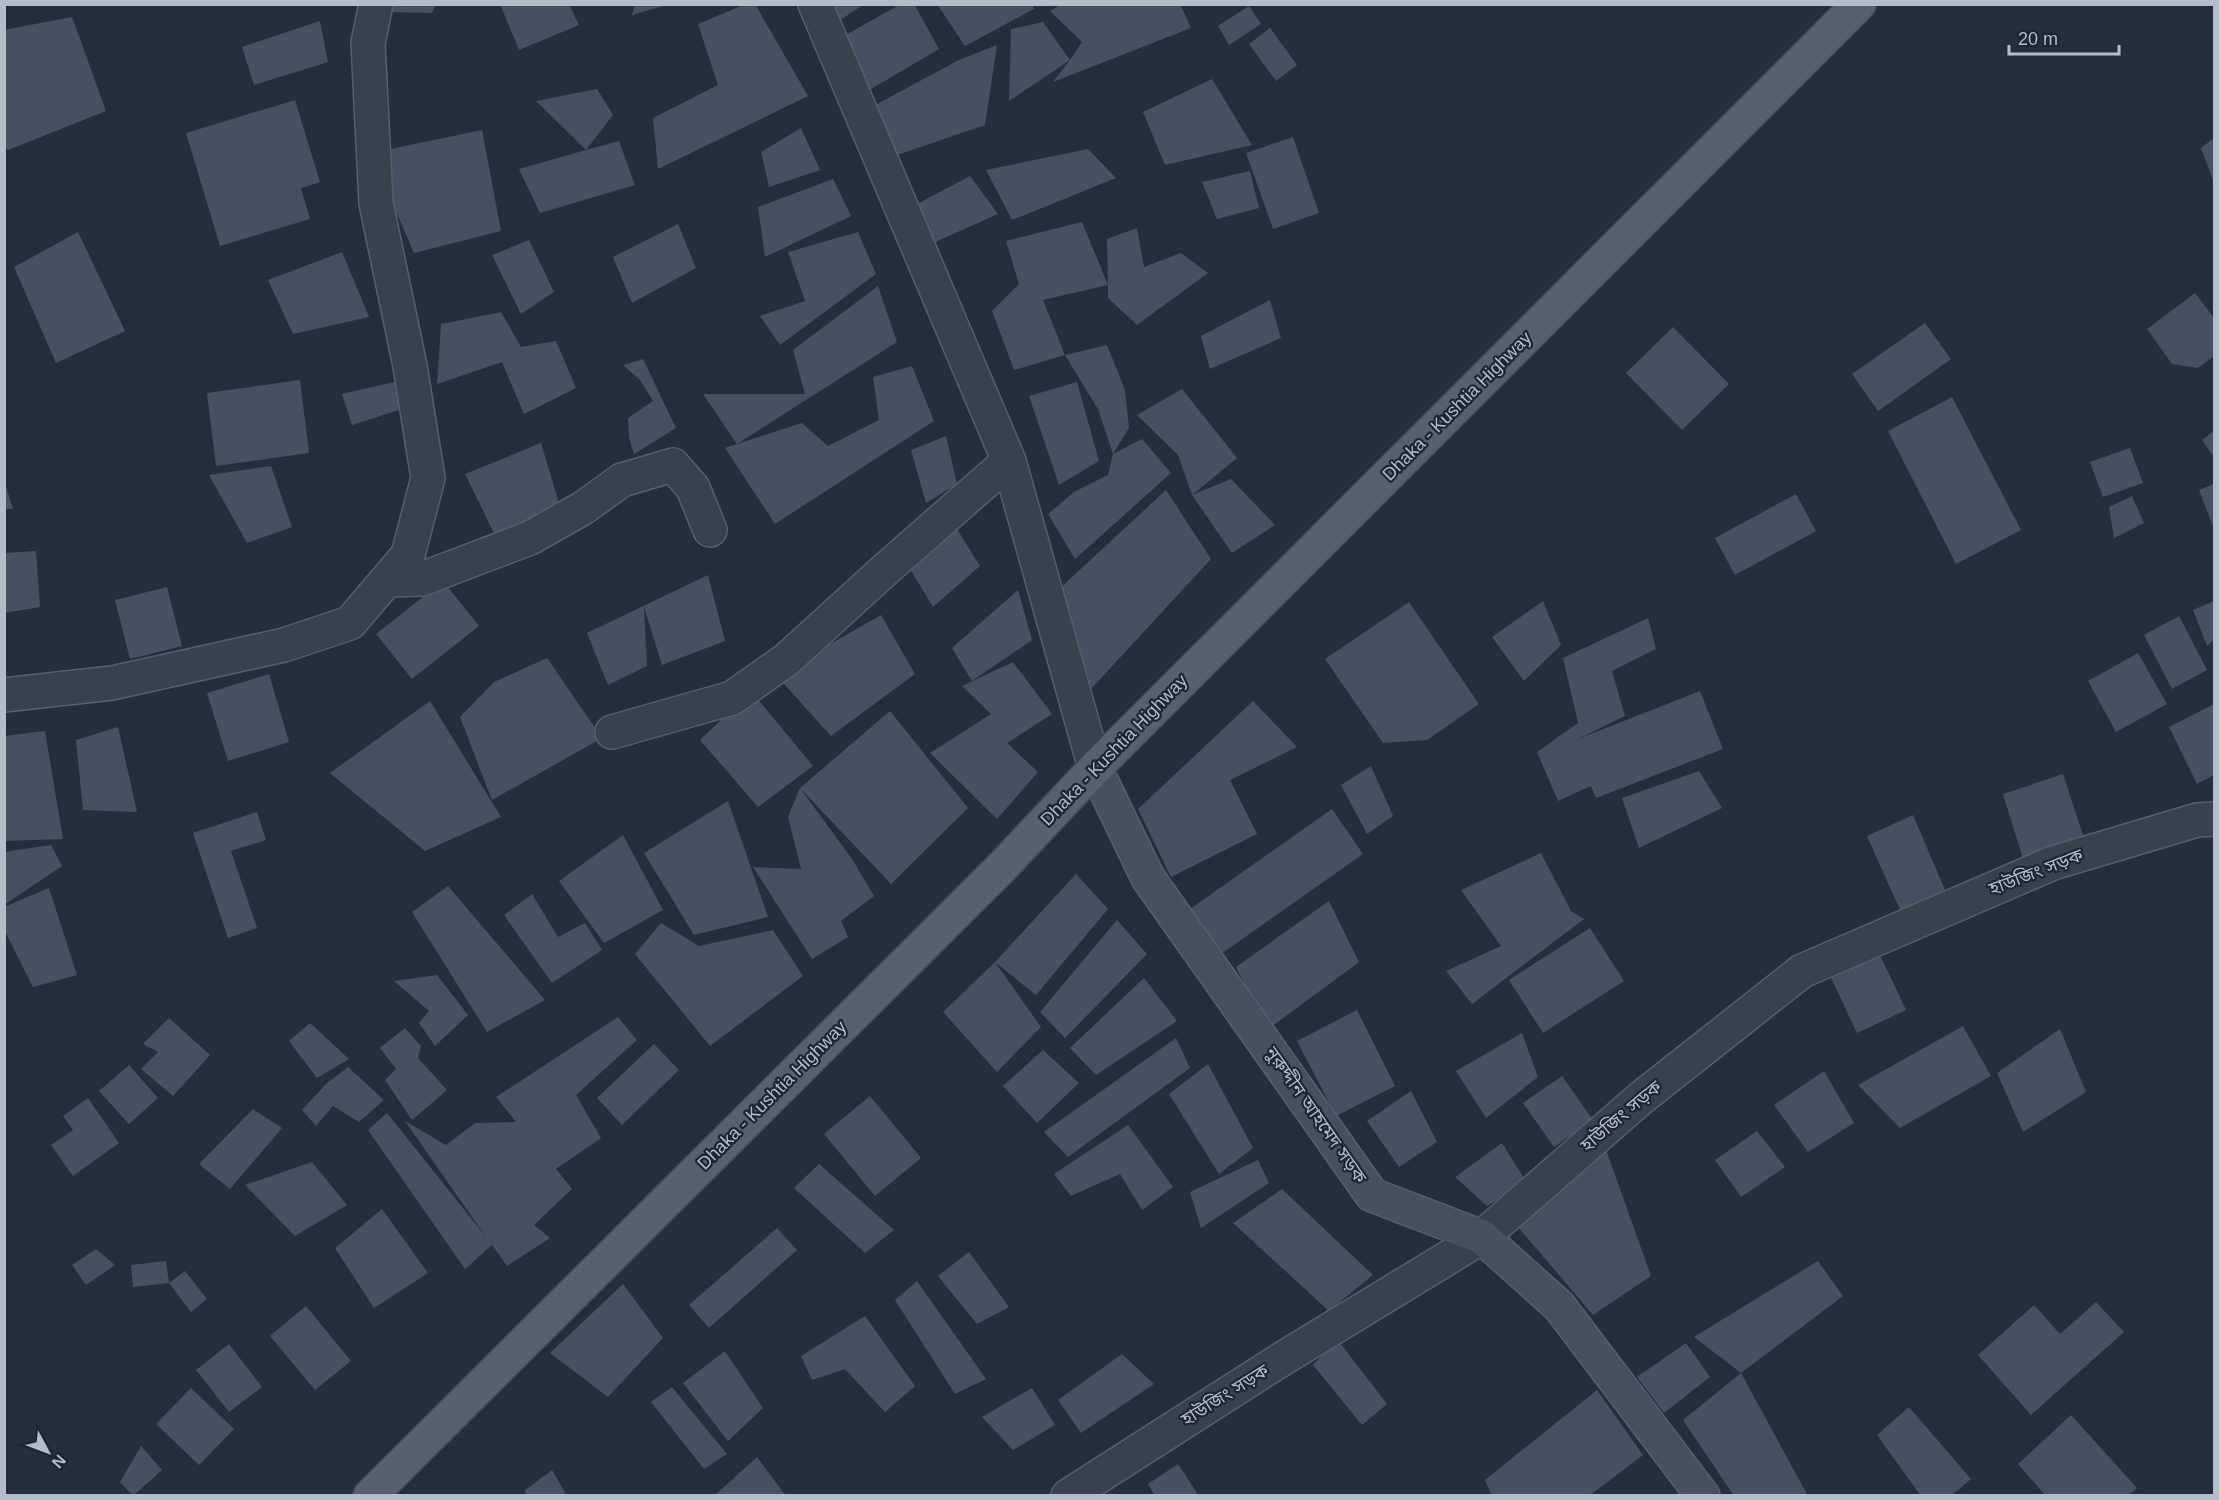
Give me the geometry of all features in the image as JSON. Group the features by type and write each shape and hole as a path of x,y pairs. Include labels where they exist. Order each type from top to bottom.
{"main road":[{"name":"Dhaka - Kushtia Highway","path":"370,1496 1002,867 1095,768 1859,4"},
{"name":"নুরুদ্দীন আহমেদ সড়ক","path":"1095,768 1148,878 1372,1195 1482,1236 1559,1306 1703,1496"}],"street":[{"path":"4,695 112,683 284,645 350,623 408,555 428,478 410,366 376,203 368,43 376,4"},
{"path":"815,4 1009,461 1095,768"},
{"path":"612,732 732,698 786,660 1009,461"},
{"path":"387,580 422,579 530,538 583,508 622,480 673,465 693,488 710,530"},
{"name":"হাউজিং সড়ক","path":"1068,1496 1282,1359 1482,1236 1641,1098 1802,971 2053,863 2197,820 2214,819"}],"building":[{"path":"388,4 436,4 432,13 385,12"},
{"path":"500,4 569,4 579,25 519,50"},
{"path":"635,4 666,4 666,5 632,15"},
{"path":"746,4 755,4 808,96 658,169 653,118 718,85 698,24"},
{"path":"829,4 864,4 836,23"},
{"path":"901,4 914,4 939,49 866,92 842,37"},
{"path":"937,4 1032,4 1034,9 965,46"},
{"path":"1062,4 1180,4 1191,28 1053,82 1082,42 1050,11"},
{"path":"1249,6 1261,24 1229,45 1218,26"},
{"path":"72,17 106,111 8,150 4,147 4,30"},
{"path":"320,21 328,62 254,85 242,47"},
{"path":"1043,22 1070,60 1009,101 1011,29"},
{"path":"1270,28 1297,65 1276,81 1249,44"},
{"path":"997,45 985,125 894,156 877,104 959,60"},
{"path":"1212,79 1252,145 1165,165 1143,112"},
{"path":"597,89 613,115 586,150 536,101"},
{"path":"295,100 320,182 301,188 310,219 220,246 186,133"},
{"path":"801,128 820,170 769,187 761,152"},
{"path":"482,130 501,231 414,253 387,191 386,150"},
{"path":"1293,137 1319,213 1273,229 1246,153"},
{"path":"2214,138 2214,183 2201,148"},
{"path":"619,141 635,185 540,213 519,169"},
{"path":"1088,149 1116,178 1012,220 986,170"},
{"path":"1250,171 1259,208 1217,219 1202,182"},
{"path":"970,176 998,214 933,243 919,203"},
{"path":"833,179 851,216 765,257 758,207"},
{"path":"1082,222 1108,285 1043,300 1065,355 1014,370 992,311 1019,284 1006,241"},
{"path":"678,224 696,268 632,303 613,257"},
{"path":"1137,228 1144,267 1181,253 1208,273 1137,325 1108,298 1107,239"},
{"path":"78,232 125,331 56,363 14,267"},
{"path":"858,232 876,274 780,345 760,316 805,301 788,252"},
{"path":"529,240 554,292 521,314 492,255"},
{"path":"342,252 369,317 293,334 268,280"},
{"path":"878,286 897,342 737,444 703,394 805,394 793,350"},
{"path":"2195,293 2214,318 2214,356 2198,368 2172,364 2147,329"},
{"path":"1270,300 1281,338 1210,369 1201,336"},
{"path":"501,312 521,347 556,341 576,388 524,414 502,362 437,384 441,324"},
{"path":"1925,323 1951,359 1878,411 1852,374"},
{"path":"1673,327 1729,384 1682,430 1626,373"},
{"path":"1107,345 1125,390 1129,428 1113,454 1098,409 1065,355"},
{"path":"643,359 676,428 634,454 629,438 628,418 653,401 640,380 623,365"},
{"path":"912,366 934,421 775,524 725,448 802,423 828,446 879,420 873,377"},
{"path":"300,380 309,453 216,466 207,393"},
{"path":"398,381 402,409 352,425 342,394"},
{"path":"1077,382 1099,461 1059,485 1029,396"},
{"path":"1182,389 1237,458 1192,495 1178,455 1137,415"},
{"path":"1952,397 2021,530 1956,564 1888,431"},
{"path":"2214,431 2214,457 2202,440"},
{"path":"946,436 957,484 926,503 911,450"},
{"path":"1142,439 1171,473 1075,559 1048,514 1074,492 1108,475 1113,454"},
{"path":"541,443 561,510 494,533 465,474"},
{"path":"2130,448 2143,483 2103,497 2090,462"},
{"path":"271,466 292,527 247,543 209,475"},
{"path":"1231,479 1275,525 1232,553 1192,495"},
{"path":"5,483 13,509 5,509"},
{"path":"2214,484 2214,529 2199,490"},
{"path":"1166,490 1211,559 1091,689 1058,590"},
{"path":"1796,494 1816,531 1735,575 1715,538"},
{"path":"2132,496 2144,523 2114,538 2109,507"},
{"path":"955,526 980,566 933,607 907,564"},
{"path":"36,551 40,607 4,613 4,553"},
{"path":"708,575 725,641 662,665 644,607 647,666 608,685 587,633"},
{"path":"443,581 479,626 412,679 376,634"},
{"path":"167,587 182,646 130,659 115,600"},
{"path":"1018,590 1032,640 972,681 952,648"},
{"path":"1543,601 1561,645 1524,681 1492,637"},
{"path":"2214,601 2214,639 2207,646 2193,610"},
{"path":"1409,602 1479,704 1427,740 1383,743 1325,659"},
{"path":"881,615 915,674 831,736 776,675"},
{"path":"2179,616 2207,670 2172,689 2144,635"},
{"path":"1648,618 1656,649 1612,671 1625,716 1578,739 1700,691 1723,749 1596,798 1591,786 1558,801 1537,752 1578,723 1563,658"},
{"path":"2138,653 2167,704 2116,732 2088,681"},
{"path":"547,658 602,738 492,800 460,717 494,682"},
{"path":"1013,662 1052,714 1007,743 1038,772 997,819 930,753 991,714 962,686"},
{"path":"269,674 289,742 228,761 207,693"},
{"path":"751,691 813,766 758,807 700,740"},
{"path":"430,701 501,817 425,851 330,773"},
{"path":"1253,701 1297,747 1230,780 1257,834 1171,877 1138,809"},
{"path":"2214,704 2214,775 2197,784 2169,727"},
{"path":"890,711 968,808 891,884 800,788"},
{"path":"118,727 137,812 83,810 76,740"},
{"path":"45,731 63,839 4,841 4,736"},
{"path":"1371,766 1393,816 1367,834 1341,785"},
{"path":"1699,771 1722,808 1639,848 1622,798"},
{"path":"2063,774 2084,838 2023,859 2003,794"},
{"path":"800,788 852,859 874,896 841,921 848,937 812,959 753,867 801,869 788,817"},
{"path":"728,801 768,917 694,935 644,853"},
{"path":"1332,809 1363,854 1221,954 1190,909"},
{"path":"257,812 266,840 231,851 257,928 228,938 193,833"},
{"path":"1913,815 1945,890 1900,910 1867,836"},
{"path":"623,835 663,910 604,943 559,881"},
{"path":"51,845 62,866 4,905 4,852"},
{"path":"1541,853 1571,911 1584,919 1472,1004 1446,971 1501,946 1461,890"},
{"path":"1076,874 1108,909 1036,995 995,962"},
{"path":"448,886 545,1000 487,1032 412,912"},
{"path":"49,888 77,975 33,987 4,929 4,907"},
{"path":"532,894 558,937 585,923 602,950 552,983 504,915"},
{"path":"1329,901 1359,962 1267,1030 1236,967"},
{"path":"1117,920 1147,954 1065,1038 1040,1012"},
{"path":"661,923 699,946 773,930 803,976 710,1046 635,954"},
{"path":"1590,928 1624,981 1543,1033 1509,980"},
{"path":"1880,955 1906,1010 1857,1033 1831,978"},
{"path":"995,962 1041,1027 997,1072 943,1012"},
{"path":"437,975 468,1015 435,1046 419,1023 429,1011 394,981"},
{"path":"1144,978 1177,1021 1096,1075 1070,1048"},
{"path":"1357,1010 1395,1086 1336,1116 1297,1041"},
{"path":"618,1017 637,1040 576,1095 601,1138 556,1169 572,1189 534,1225 550,1238 507,1266 492,1245 465,1269 368,1130 387,1113 486,1237 405,1121 446,1145 475,1123 516,1122 496,1097"},
{"path":"169,1018 210,1055 173,1096 141,1069 158,1052 143,1044"},
{"path":"310,1023 349,1059 317,1078 289,1041"},
{"path":"1963,1026 1991,1076 1900,1128 1858,1085"},
{"path":"405,1028 421,1046 418,1058 447,1090 412,1120 385,1080 396,1069 380,1048"},
{"path":"2060,1029 2086,1092 2023,1132 1997,1073"},
{"path":"1522,1033 1538,1077 1486,1118 1456,1071"},
{"path":"1176,1038 1190,1068 1068,1157 1044,1132"},
{"path":"654,1044 679,1070 622,1125 597,1098"},
{"path":"1043,1050 1079,1083 1037,1123 1003,1086"},
{"path":"1208,1064 1253,1148 1219,1174 1169,1094"},
{"path":"129,1065 158,1098 129,1124 99,1091"},
{"path":"348,1067 384,1100 359,1122 333,1106 316,1126 302,1110 327,1083"},
{"path":"1824,1071 1854,1123 1808,1152 1774,1105"},
{"path":"1562,1076 1593,1120 1554,1147 1523,1103"},
{"path":"1411,1091 1437,1142 1399,1167 1367,1121"},
{"path":"870,1096 921,1158 875,1196 824,1134"},
{"path":"88,1098 119,1143 73,1176 51,1145 73,1130 63,1116"},
{"path":"253,1109 282,1128 230,1189 199,1164"},
{"path":"1128,1125 1173,1187 1142,1210 1120,1174 1071,1196 1054,1174"},
{"path":"1757,1131 1785,1167 1741,1197 1715,1160"},
{"path":"1502,1143 1527,1183 1487,1206 1455,1177"},
{"path":"1605,1147 1651,1276 1593,1315 1519,1228"},
{"path":"1258,1160 1269,1183 1201,1228 1190,1192"},
{"path":"312,1162 347,1205 295,1236 245,1185"},
{"path":"819,1164 894,1230 865,1253 794,1188"},
{"path":"1282,1189 1373,1275 1329,1311 1233,1223"},
{"path":"382,1209 428,1273 374,1308 335,1248"},
{"path":"777,1228 797,1250 709,1328 689,1305"},
{"path":"96,1249 115,1265 86,1285 72,1265"},
{"path":"969,1252 1009,1307 977,1324 938,1276"},
{"path":"166,1261 169,1283 133,1287 131,1265"},
{"path":"1818,1261 1843,1296 1741,1373 1694,1337"},
{"path":"185,1271 207,1299 191,1312 169,1283"},
{"path":"917,1281 986,1379 955,1394 895,1300"},
{"path":"623,1284 663,1338 608,1397 550,1353"},
{"path":"2096,1302 2124,1332 2031,1415 1978,1355 2034,1305 2060,1334"},
{"path":"306,1306 351,1361 315,1390 270,1336"},
{"path":"865,1316 915,1386 885,1412 845,1369 812,1380 801,1356"},
{"path":"1337,1339 1387,1404 1362,1425 1313,1365"},
{"path":"1686,1343 1710,1377 1664,1413 1637,1377"},
{"path":"229,1344 262,1387 229,1412 196,1370"},
{"path":"725,1351 763,1408 728,1441 683,1383"},
{"path":"1122,1354 1154,1384 1081,1433 1058,1400"},
{"path":"1741,1373 1808,1496 1734,1496 1683,1420"},
{"path":"672,1387 727,1454 704,1469 651,1402"},
{"path":"191,1388 234,1429 199,1465 156,1424"},
{"path":"1032,1388 1055,1425 1013,1450 982,1417"},
{"path":"1597,1390 1643,1455 1589,1496 1492,1496 1485,1480"},
{"path":"1909,1407 1971,1479 1951,1496 1921,1496 1877,1435"},
{"path":"2071,1415 2137,1488 2128,1496 2046,1496 2018,1464"},
{"path":"141,1446 162,1470 133,1496 120,1482"},
{"path":"757,1457 786,1496 714,1496"},
{"path":"1178,1464 1199,1496 1155,1496 1148,1484"},
{"path":"552,1470 567,1496 528,1496 524,1491"}]}
